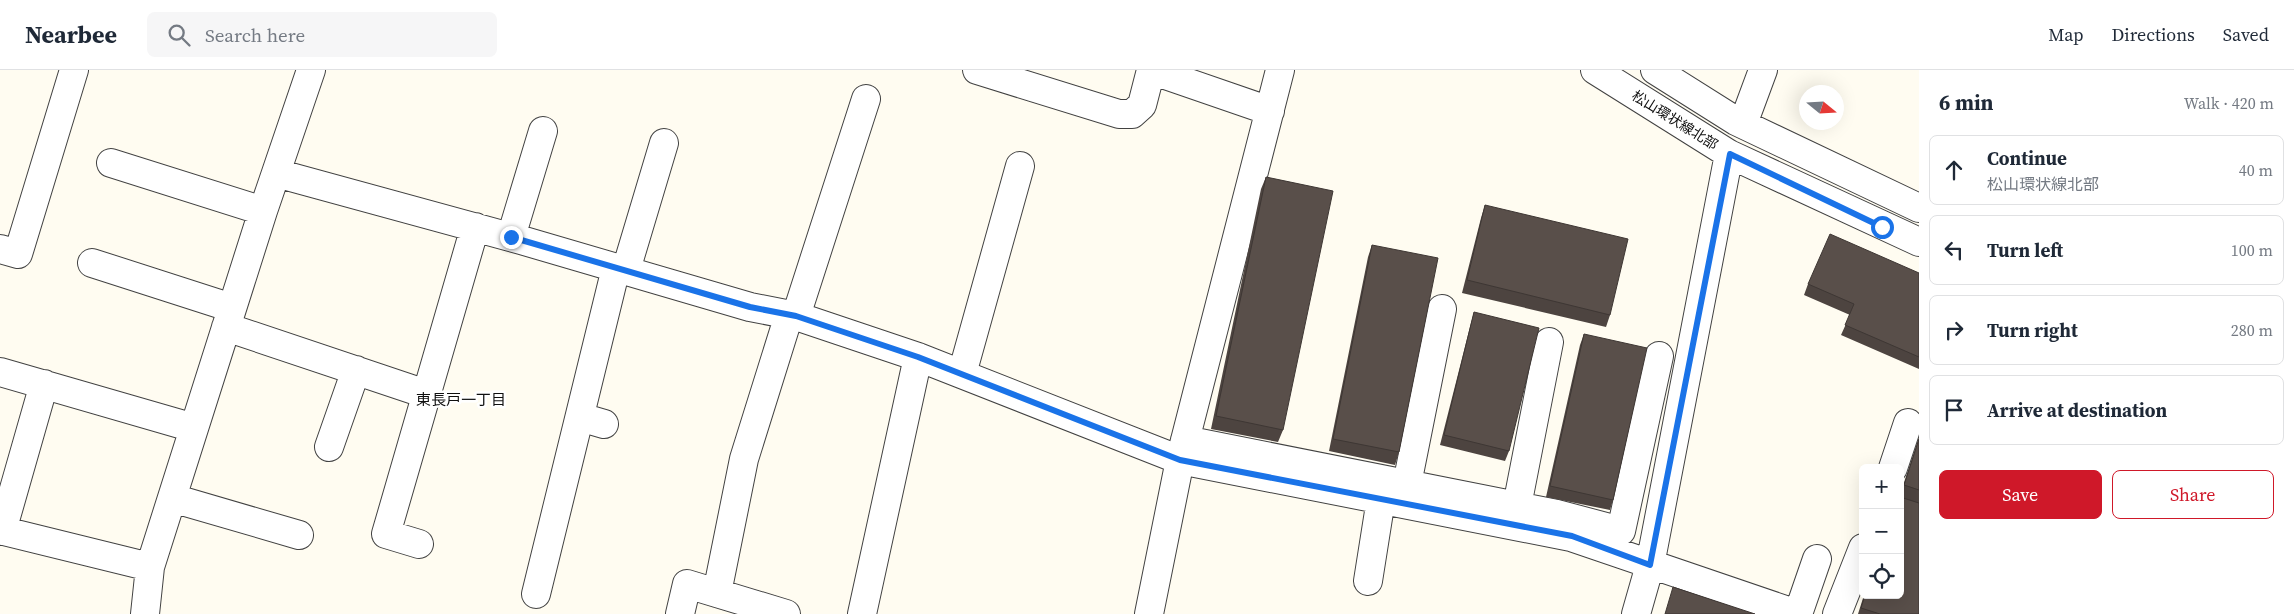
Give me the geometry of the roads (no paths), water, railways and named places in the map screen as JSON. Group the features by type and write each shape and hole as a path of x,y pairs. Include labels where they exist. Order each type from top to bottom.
{"street":[{"path":"0,249 18,254 74,70"},
{"path":"145,614 150,567 263,211 311,70"},
{"path":"977,70 1119,114 1132,114 1142,106 1151,70 1270,111"},
{"path":"1149,614 1182,450 1280,70"},
{"name":"松山環状線北部","path":"1595,70 1730,154 1919,242"},
{"path":"1655,70 1743,124 1919,208"},
{"path":"1743,124 1763,70"},
{"path":"717,593 744,459 866,99"},
{"path":"511,237 543,132"},
{"path":"536,594 592,421 621,269 664,143"},
{"path":"1636,614 1650,565 1730,154"},
{"path":"111,163 263,211"},
{"path":"962,374 1020,166"},
{"path":"276,172 511,237 750,307 792,316 918,357 1182,450 1381,499 1572,536 1650,565 1798,614 1817,559"},
{"path":"419,544 386,534 475,227"},
{"path":"92,263 356,370 426,394"},
{"path":"1407,484 1442,309"},
{"path":"1517,506 1549,342"},
{"path":"1182,450 1407,484 1517,506 1622,531 1659,356"},
{"path":"862,614 918,357"},
{"path":"329,447 356,370"},
{"path":"0,372 194,428"},
{"path":"44,384 1,530 150,567"},
{"path":"1894,464 1908,423"},
{"path":"172,498 299,535"},
{"path":"1368,581 1381,499"},
{"path":"1837,614 1861,554"},
{"path":"680,614 687,584 786,614"}],"district":[{"name":"東長戸一丁目","path":"461,400"}]}
